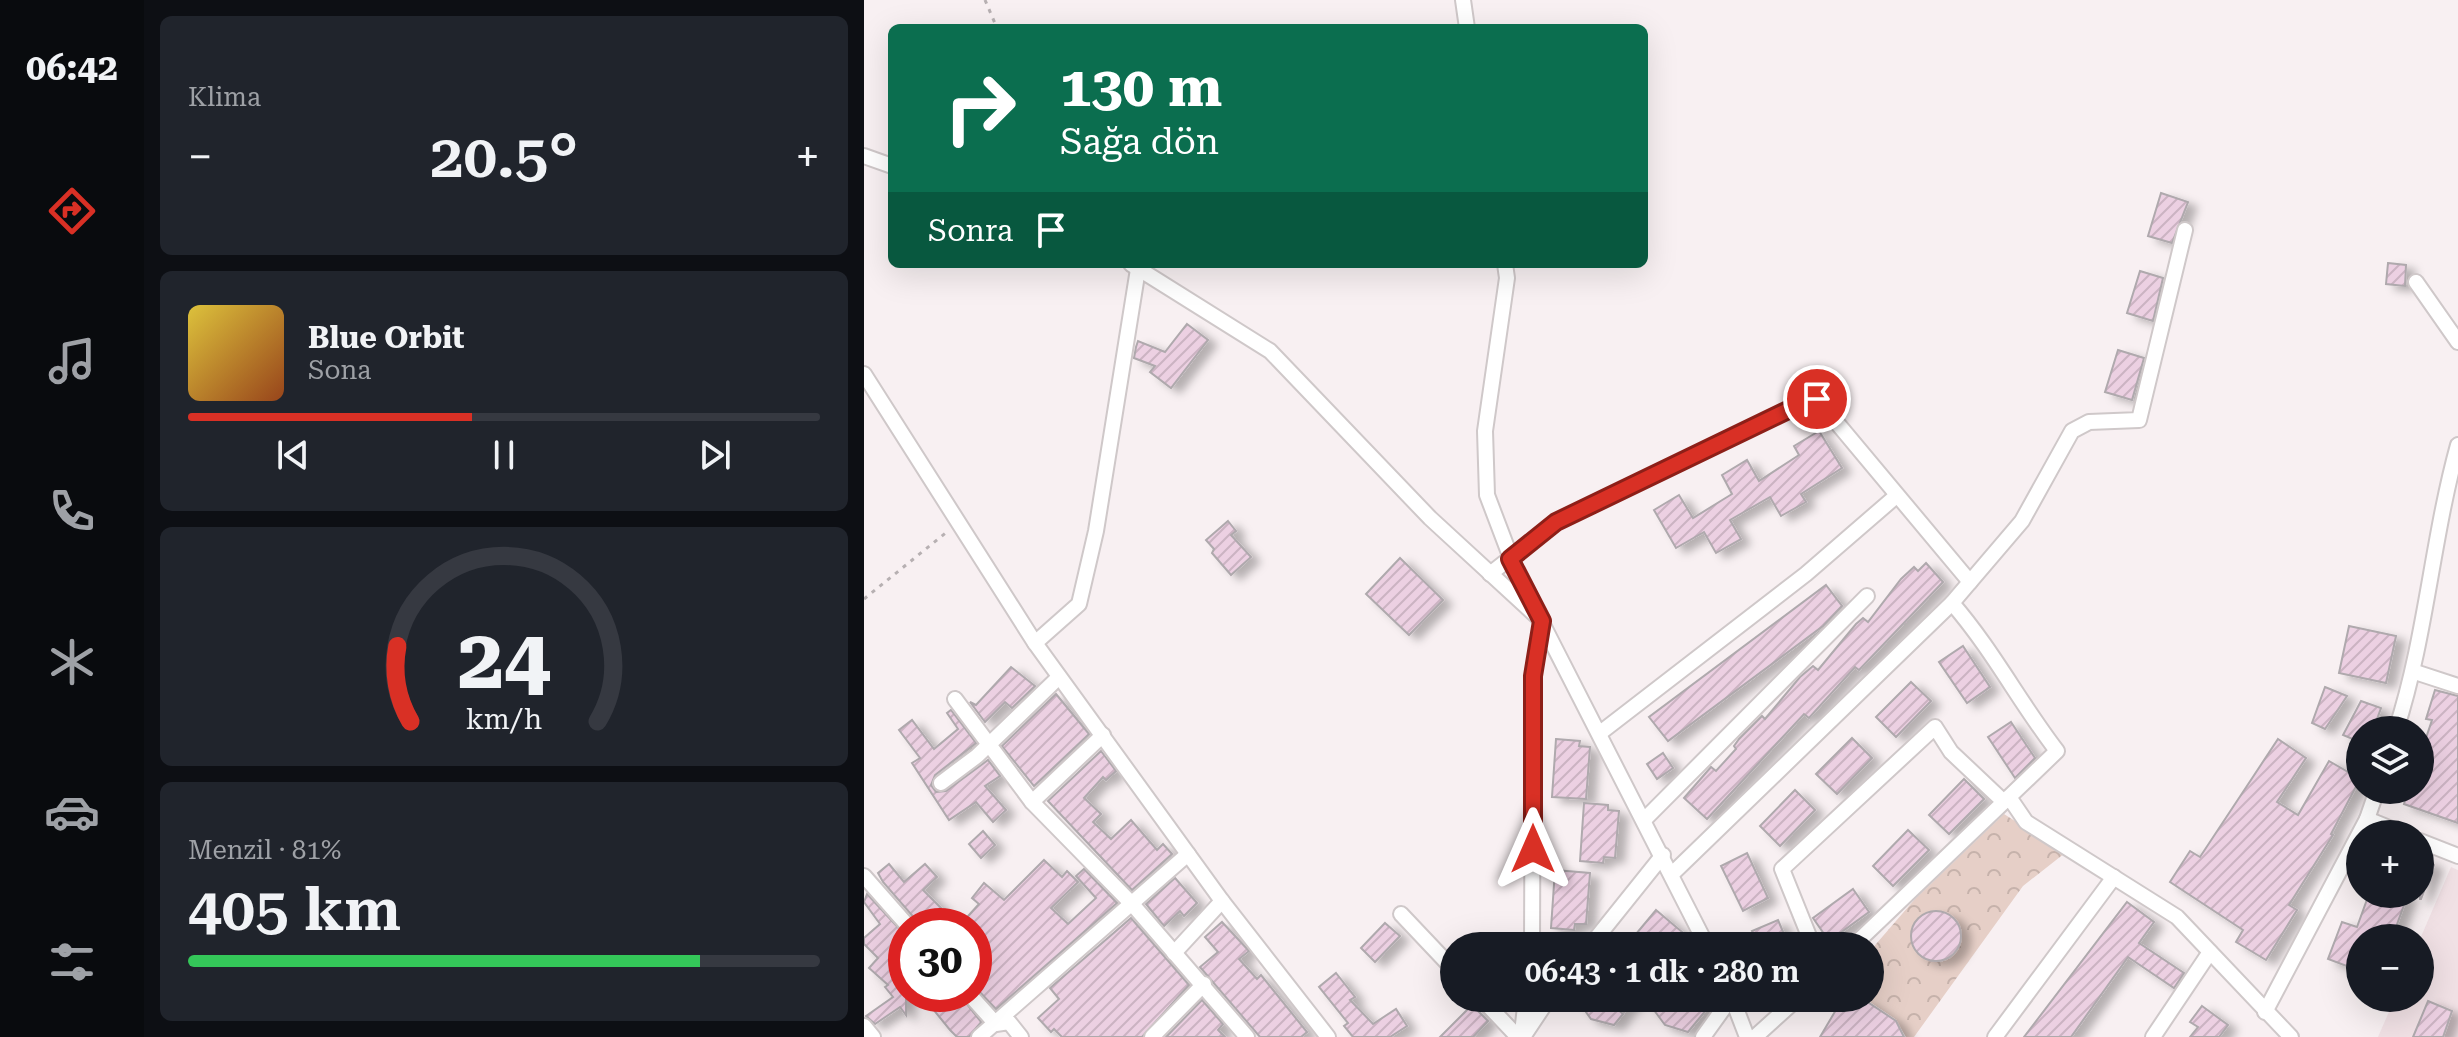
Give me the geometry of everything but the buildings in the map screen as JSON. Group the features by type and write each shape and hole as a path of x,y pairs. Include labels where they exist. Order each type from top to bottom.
{"street":[{"path":"1463,0 1466,24"},
{"path":"864,156 888,165"},
{"path":"1672,874 1952,603 2022,521 2072,431 2089,422 2139,420 2185,230"},
{"path":"1035,643 1079,604 1096,531 1134,268"},
{"path":"1137,268 1270,351 1430,518 1542,621"},
{"path":"1506,268 1507,278 1485,431 1487,495 1510,559 1700,932"},
{"path":"2416,282 2458,342"},
{"path":"864,374 1035,643 1320,1035"},
{"path":"1490,574 1556,522 1811,399 1817,399 1895,497 1930,531 1970,582"},
{"path":"2401,716 2415,672 2425,597 2458,445"},
{"path":"1600,733 1806,574 1895,497"},
{"path":"1645,819 1867,596"},
{"path":"1868,932 2057,751 2017,699 1978,633 1952,603"},
{"path":"1532,932 1533,676 1542,621"},
{"path":"2415,672 2458,686"},
{"path":"941,783 990,743 1059,677"},
{"path":"955,699 1032,802 1133,905 1247,1037"},
{"path":"1807,932 1782,869 1935,727 1951,752 2006,800 2026,822 2177,917 2291,1037"},
{"path":"1032,802 1103,735"},
{"path":"2265,1012 2372,804"},
{"path":"2434,847 2458,856"},
{"path":"979,1037 1188,854"},
{"path":"1601,932 1663,855"},
{"path":"864,876 892,908"},
{"path":"1995,1037 2114,877"},
{"path":"1174,953 1222,901"},
{"path":"1401,914 1440,955"},
{"path":"2153,1037 2210,952"},
{"path":"1152,1037 1204,984"},
{"path":"985,1012 996,1024"},
{"path":"1495,1012 1521,1037"},
{"path":"1521,1037 1524,1012"},
{"path":"1521,1037 1539,1012"},
{"path":"1703,1037 1722,1012"},
{"path":"1737,1012 1747,1037"},
{"path":"1755,1037 1783,1012"},
{"path":"996,1024 1009,1022 1021,1037"},
{"path":"864,1026 873,1037"}],"path":[{"path":"985,0 995,24"},
{"path":"864,599 957,523"}],"shaded area":[{"path":"2451,867 2458,870 2458,1037 2378,1037 2389,1012 2434,1012 2434,924 2426,924"}],"green space":[{"path":"2004,814 2065,853 2023,886 1914,1037 1906,1037 1895,1019 1884,1012 1884,935 1915,899"}],"route":[{"path":"1533,849 1533,676 1542,621 1510,559 1556,522 1811,399 1817,399"}]}
